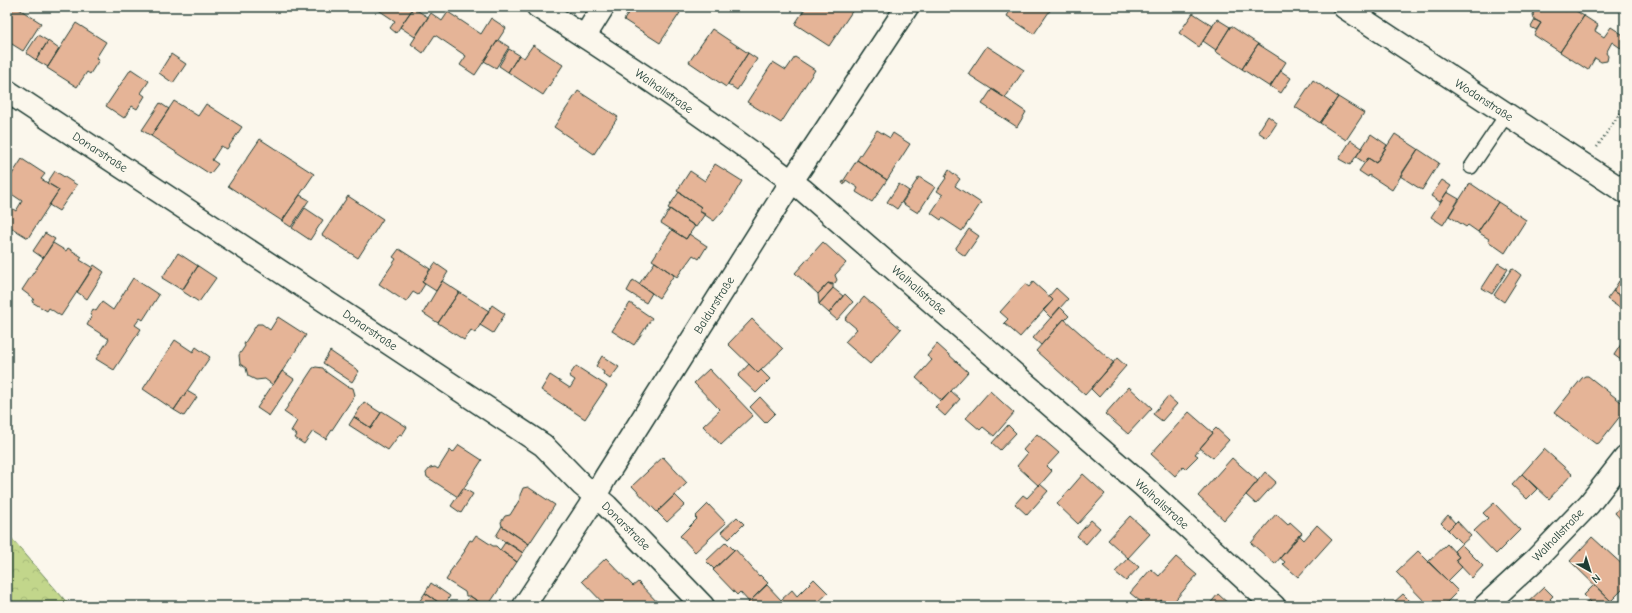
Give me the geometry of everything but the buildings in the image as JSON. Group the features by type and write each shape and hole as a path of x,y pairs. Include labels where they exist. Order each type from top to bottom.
{"street":[{"name":"Walhallstraße","path":"538,7 585,36 792,181 1142,485 1274,606"},
{"path":"585,36 603,7"},
{"name":"Baldurstraße","path":"524,606 589,507 595,495 792,181 907,7"},
{"name":"Wodanstraße","path":"1344,7 1625,192"},
{"name":"Donarstraße","path":"7,91 543,445 582,485 623,521 703,606"},
{"name":"Walhallstraße","path":"1485,606 1536,559 1589,504 1625,458"}],"lane":[{"path":"1471,167 1507,114"}],"path":[{"path":"1585,166 1625,106"}],"green space":[{"path":"7,533 70,606 7,606"}]}
